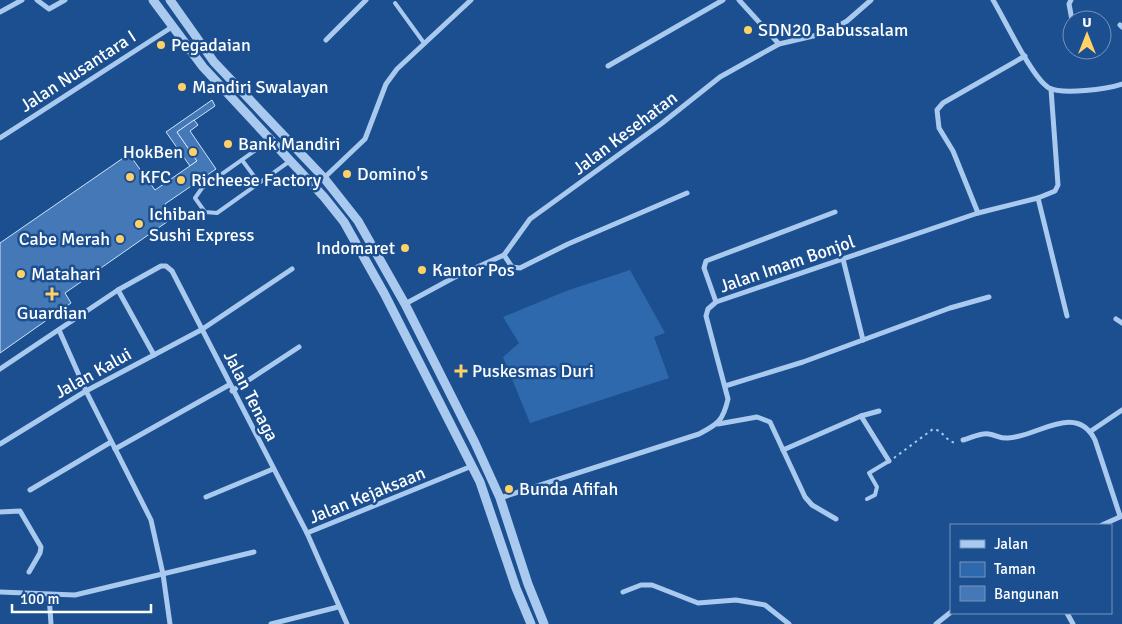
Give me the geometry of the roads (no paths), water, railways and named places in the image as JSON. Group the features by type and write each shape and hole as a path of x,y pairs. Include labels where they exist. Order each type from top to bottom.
{"street":[{"path":"0,12 22,0"},
{"path":"37,0 49,9 65,0"},
{"path":"153,0 172,27 215,80 324,197 344,222 367,262 472,466 489,504 516,588 531,624"},
{"path":"170,0 214,62 324,178 358,220 405,304 475,443 500,498 528,584 544,624"},
{"path":"326,40 366,0"},
{"path":"324,178 365,139 386,84 397,69 471,0"},
{"path":"608,66 723,0"},
{"path":"739,0 779,44"},
{"name":"Jalan Kesehatan","path":"405,304 453,278 504,255 530,219 661,124 720,77 779,44 826,33 847,21 871,0"},
{"path":"993,0 1038,80 1051,89 1091,90 1122,84"},
{"name":"Jalan Nusantara I","path":"0,138 172,27"},
{"path":"978,213 953,151 939,128 937,110 943,102 1025,56"},
{"name":"Jalan Imam Bonjol","path":"718,424 725,412 728,399 706,316 708,308 716,302 843,258 978,213 1038,198 1055,191 1058,185 1051,89"},
{"path":"504,255 512,266 520,268 577,240 687,193"},
{"path":"1038,198 1067,316"},
{"path":"716,302 704,268 706,261 835,212"},
{"path":"367,262 378,256"},
{"path":"843,258 862,340"},
{"name":"Jalan Tenaga","path":"118,290 161,266 166,266 172,271 200,330 307,534"},
{"name":"Jalan Kalui","path":"0,444 86,391 200,330 292,269"},
{"path":"0,369 118,290 154,355"},
{"path":"725,386 804,362 950,308 989,297"},
{"path":"1116,319 1122,323"},
{"path":"59,330 86,391 111,442 125,464 151,520 163,574 170,624"},
{"path":"232,391 299,347"},
{"path":"115,449 229,385"},
{"path":"1091,431 1122,410"},
{"path":"783,450 861,416 879,411"},
{"path":"861,416 889,461"},
{"path":"500,498 699,434 718,424 740,419 764,418 770,422 805,496 812,505 836,519"},
{"path":"963,440 984,433 1009,438 1069,422 1091,431 1121,516 1104,524"},
{"path":"30,490 111,442"},
{"name":"Jalan Kejaksaan","path":"347,624 307,534 472,466"},
{"path":"206,498 273,469"},
{"path":"0,512 20,511 39,542 40,553 28,572"},
{"path":"0,592 75,595 254,552"},
{"path":"516,588 528,584"},
{"path":"623,592 641,585 652,585 698,603 736,600 765,605 789,624"},
{"path":"49,595 51,624"},
{"path":"271,624 338,607"},
{"path":"936,624 950,613"}],"lane":[{"path":"395,3 424,43"},
{"path":"270,140 202,188 195,198 205,212 217,213 290,161"},
{"path":"242,160 259,183"},
{"path":"867,499 875,496 877,487 869,473 889,461"}],"place":[{"name":"SDN20 Babussalam","path":"748,30"},
{"name":"Pegadaian","path":"161,45"},
{"name":"Mandiri Swalayan","path":"182,87"},
{"name":"Bank Mandiri","path":"228,144"},
{"name":"HokBen","path":"193,152"},
{"name":"Domino's","path":"347,174"},
{"name":"KFC","path":"130,177"},
{"name":"Richeese Factory","path":"181,180"},
{"name":"Ichiban Sushi Express","path":"139,224"},
{"name":"Cabe Merah","path":"120,239"},
{"name":"Indomaret","path":"405,248"},
{"name":"Kantor Pos","path":"422,270"},
{"name":"Matahari","path":"21,274"},
{"name":"Guardian","path":"52,294"},
{"name":"Puskesmas Duri","path":"461,371"},
{"name":"Bunda Afifah","path":"509,489"}]}
